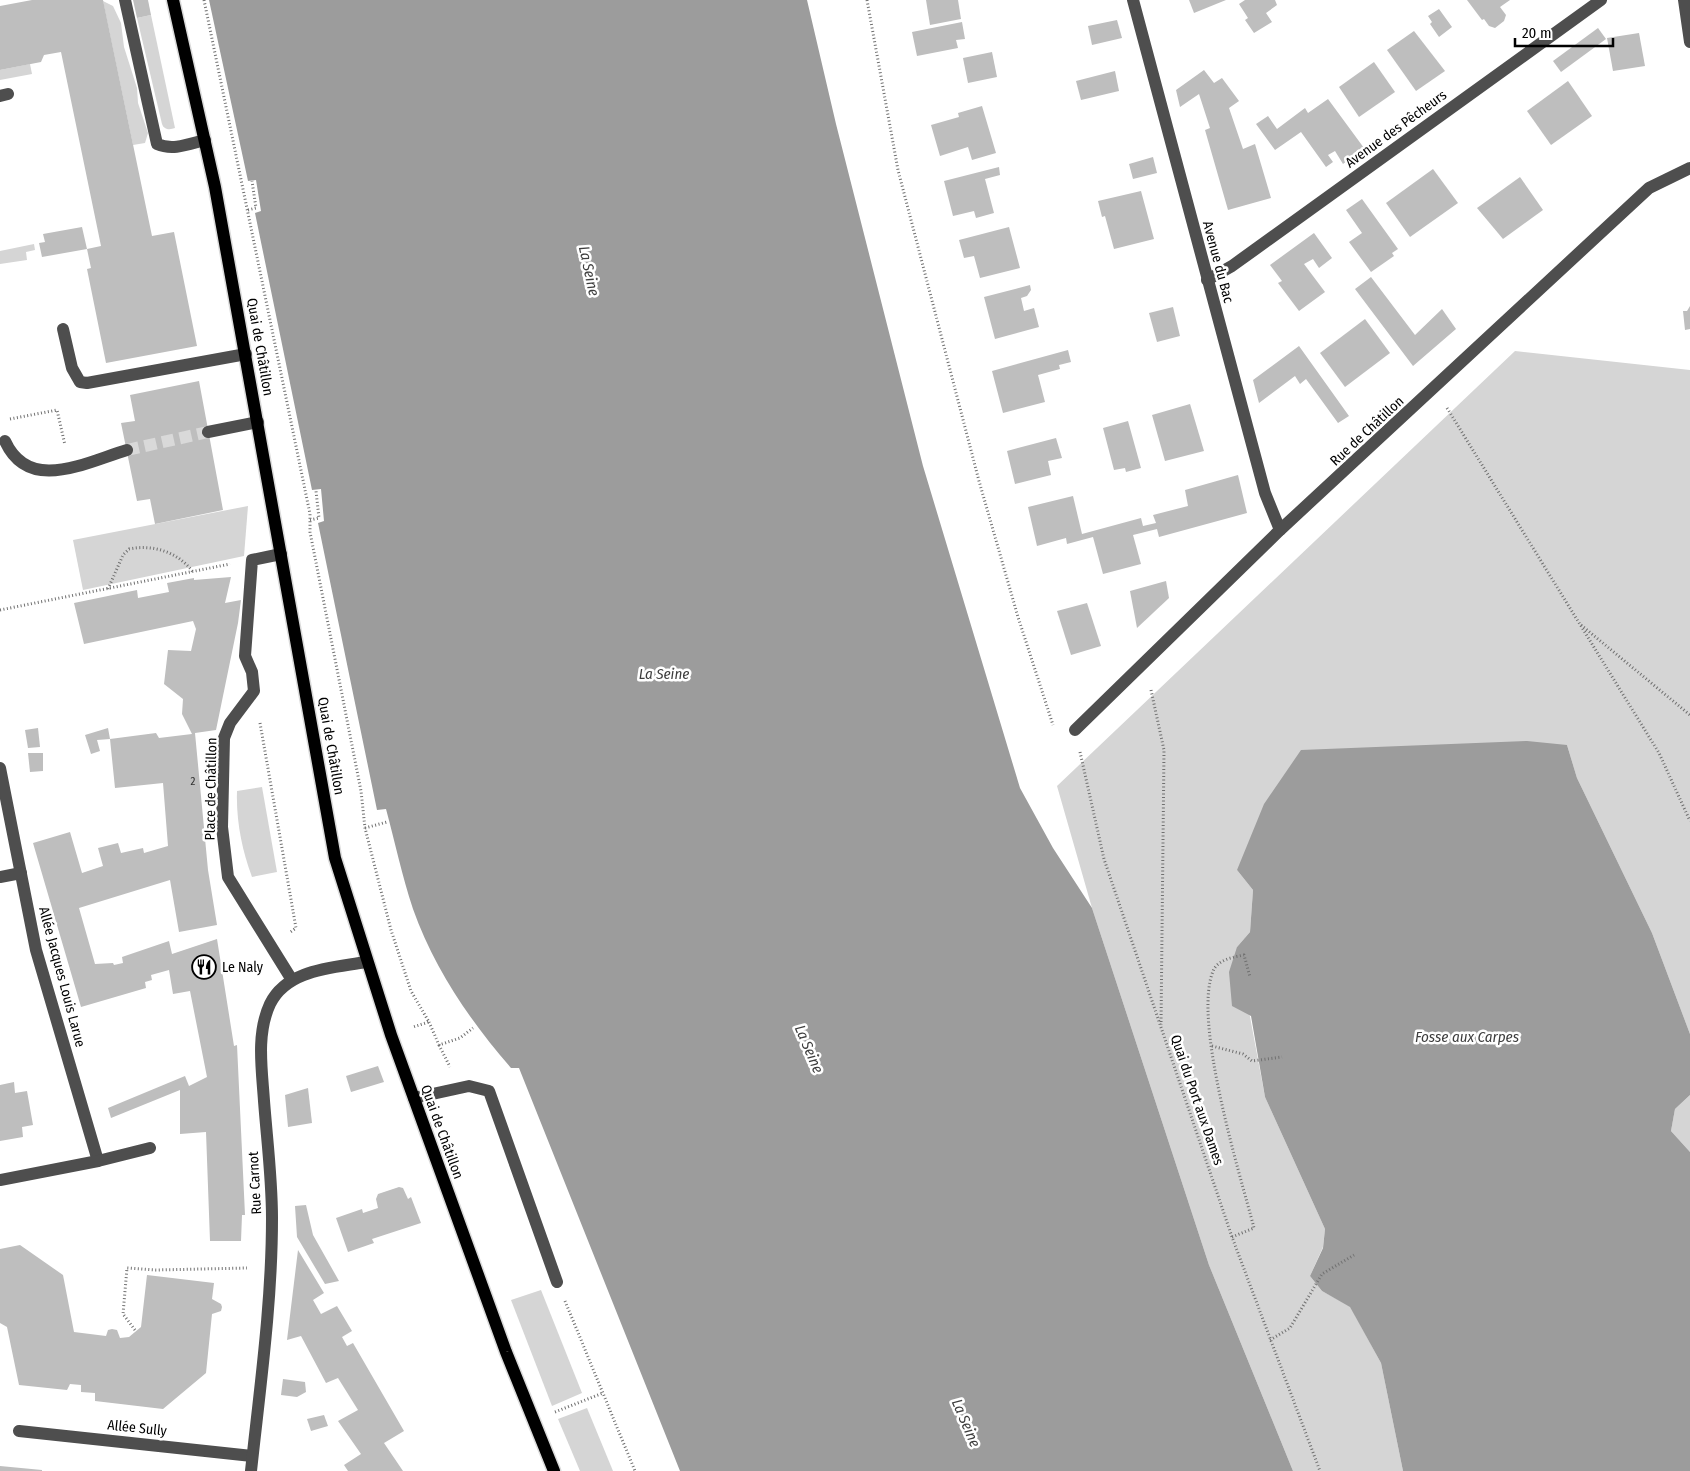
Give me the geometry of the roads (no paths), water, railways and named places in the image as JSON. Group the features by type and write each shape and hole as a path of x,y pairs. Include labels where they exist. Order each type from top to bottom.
{"main road":[{"name":"Quai de Châtillon","path":"173,0 205,140 246,354 335,858 366,962 391,1035 502,1342 554,1471"}],"street":[{"path":"125,0 157,144 166,148 205,140"},
{"name":"Avenue du Bac","path":"1133,0 1265,494 1280,530"},
{"name":"Avenue des Pêcheurs","path":"1207,280 1232,266 1601,0"},
{"path":"1684,0 1690,42"},
{"name":"Rue de Châtillon","path":"1075,730 1280,530 1649,188 1690,168"},
{"path":"63,329 72,368 80,382 87,383 246,354"},
{"path":"208,432 258,422"},
{"path":"5,442 10,454 20,464 38,471 64,469 127,450"},
{"name":"Place de Châtillon","path":"281,554 252,560 245,656 252,672 254,690 230,723 224,738 222,827 228,877 292,980"},
{"name":"Allée Jacques Louis Larue","path":"0,768 36,950 98,1161"},
{"path":"0,877 21,873"},
{"name":"Rue Carnot","path":"251,1471 265,1346 272,1241 271,1188 261,1039 270,1003 292,980 316,971 366,962"},
{"path":"414,1098 469,1086 489,1091 557,1282"},
{"path":"0,1180 98,1161 150,1148"},
{"name":"Allée Sully","path":"19,1430 252,1456"}],"water":[{"name":"La Seine","path":"209,0 807,0 836,124 923,466 1020,788 1053,848 1092,908 1209,1265 1293,1471 680,1471 519,1068 511,1068 481,1032 442,973 413,909 386,809 377,810 318,523 324,521 321,489 312,490 255,213 261,211 256,180 248,181"},
{"name":"Fosse aux Carpes","path":"1527,741 1567,745 1577,778 1652,933 1690,1034 1690,1095 1675,1109 1671,1131 1690,1152 1690,1471 1403,1471 1381,1363 1350,1307 1322,1291 1310,1276 1323,1248 1325,1229 1265,1097 1251,1016 1232,1006 1229,972 1237,947 1250,932 1253,890 1237,870 1264,804 1301,750"}],"tunnel":[{"path":"127,450 208,432"}],"place":[{"name":"Le Naly","path":"204,967"}]}
